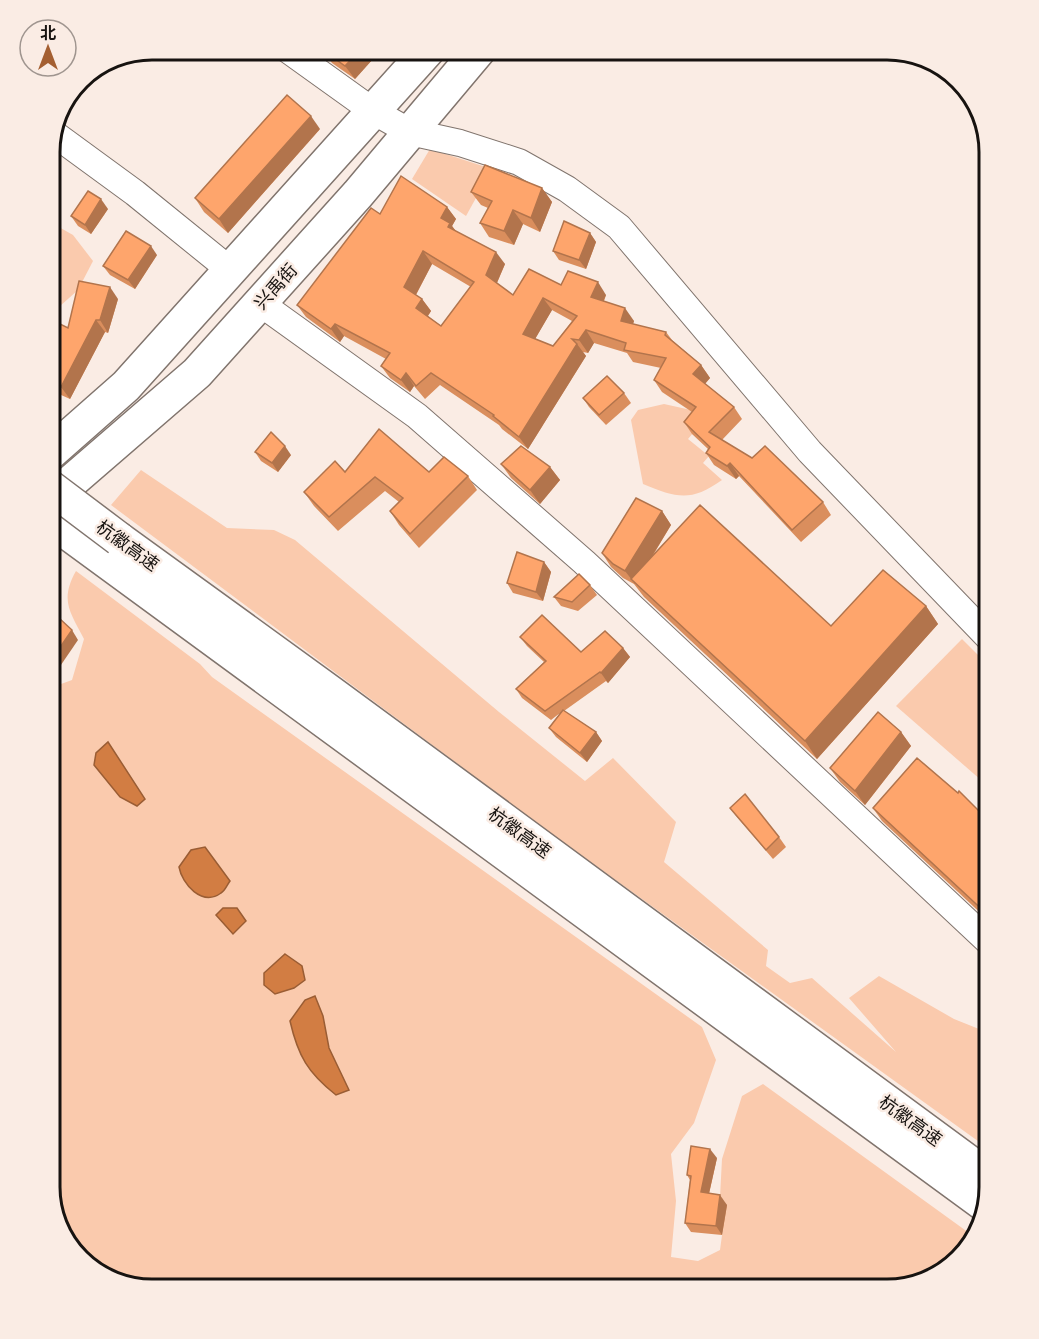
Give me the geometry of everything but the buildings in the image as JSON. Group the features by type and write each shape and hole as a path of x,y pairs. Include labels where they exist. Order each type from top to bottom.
{"main road":[{"path":"60,444 126,386 419,60"},
{"name":"兴禹街","path":"60,491 197,373 358,194 471,60"},
{"name":"杭徽高速","path":"60,498 104,544 978,1200"},
{"name":"杭徽高速","path":"60,524 104,544 330,692 979,1170"}],"street":[{"path":"302,60 373,111 410,132 460,143 519,162 567,189 619,227 810,452 979,627"},
{"path":"61,140 135,193 230,270"},
{"path":"260,303 417,416 542,524 979,932"}],"shaded area":[{"path":"430,149 492,169 466,216 412,179"},
{"path":"60,228 73,235 93,261 78,290 60,306"},
{"path":"664,404 709,414 688,439 709,456 703,463 722,480 701,492 684,496 643,484 631,420 638,410"},
{"path":"141,470 227,528 274,530 295,540 499,712 585,781 613,758 676,822 664,862 768,950 766,966 790,983 812,978 896,1052 849,998 879,976 954,1019 979,1029 979,1142 542,827 111,505"},
{"path":"76,571 200,664 212,677 702,1027 716,1060 694,1123 671,1154 676,1201 671,1257 698,1261 720,1250 723,1228 720,1197 722,1159 742,1096 763,1084 968,1232 960,1243 938,1264 928,1270 887,1279 152,1279 117,1272 91,1256 69,1228 60,1187 60,684 72,680 84,639 69,606 68,591"},
{"path":"962,639 979,656 979,778 896,706"},
{"path":"108,742 145,799 137,806 120,797 94,765 96,753"},
{"path":"205,847 230,881 222,892 214,897 194,892 184,880 179,867 191,850"},
{"path":"223,908 237,908 246,921 233,934 216,915"},
{"path":"285,954 302,966 305,980 294,988 275,994 264,985 264,973"},
{"path":"315,996 323,1016 329,1048 349,1090 336,1095 318,1079 306,1063 290,1021 305,1000"}]}
